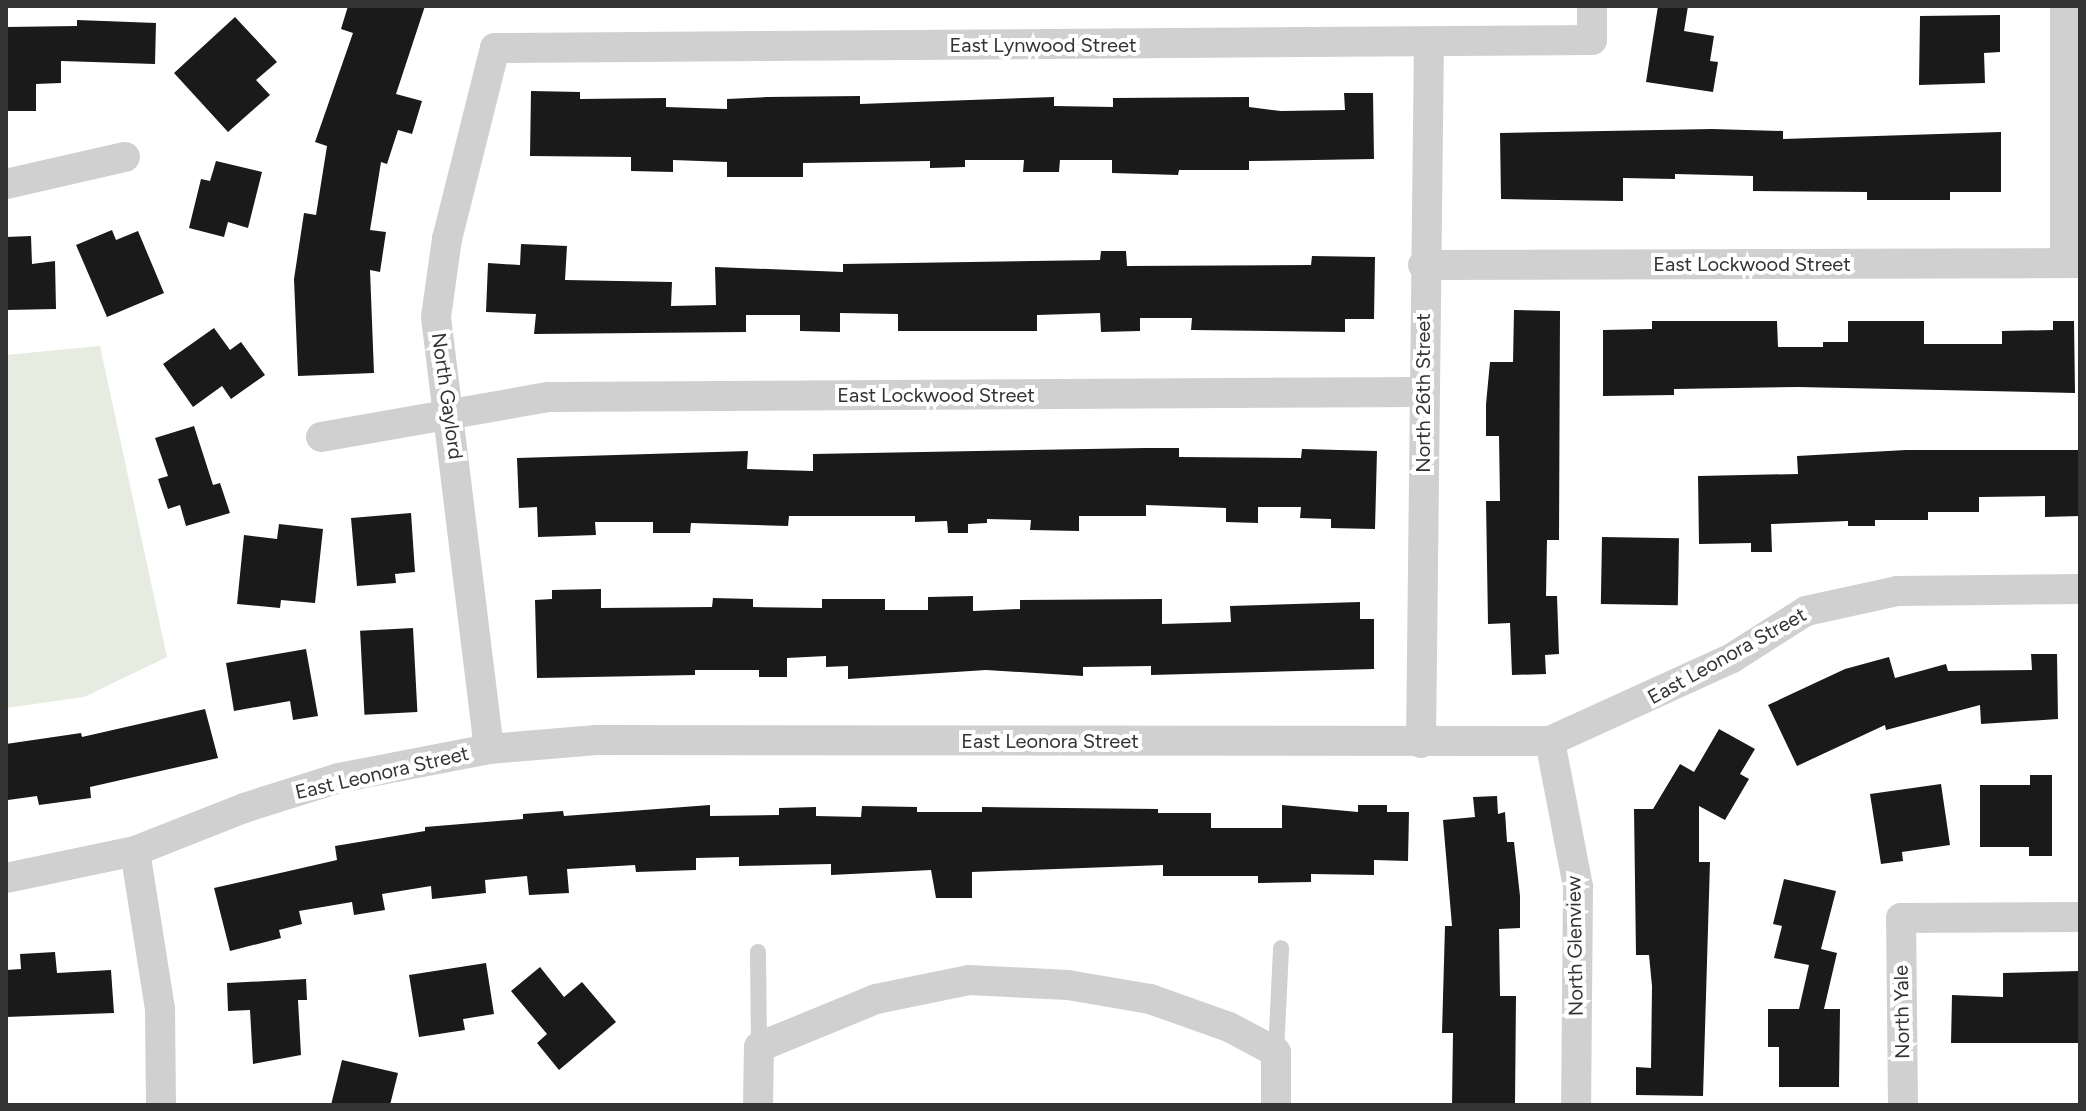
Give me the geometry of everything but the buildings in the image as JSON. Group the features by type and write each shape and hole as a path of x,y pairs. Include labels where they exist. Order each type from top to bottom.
{"street":[{"name":"East Lynwood Street","path":"495,48 1592,40 1592,6"},
{"path":"2065,6 2073,263"},
{"name":"North 26th Street","path":"1421,743 1423,265 1429,42"},
{"name":"North Gaylord","path":"489,749 436,317 447,239 495,48"},
{"path":"6,184 125,157"},
{"name":"East Lockwood Street","path":"1423,265 2073,263"},
{"name":"East Lockwood Street","path":"321,437 549,397 1423,392"},
{"name":"East Leonora Street","path":"6,878 135,851 244,808 339,778 489,749 597,740 1550,741 1732,658 1806,611 1897,591 2080,589"},
{"name":"North Glenview","path":"1550,741 1578,887 1576,1105"},
{"path":"135,851 160,1009 161,1105"},
{"name":"North Yale","path":"1903,1105 1901,918 2080,917"},
{"path":"758,1105 759,1047 876,999 969,980 1068,985 1150,999 1229,1027 1276,1052 1276,1105"}],"lane":[{"path":"1276,1052 1281,948"},
{"path":"758,952 759,1047"}],"shaded area":[{"path":"100,346 167,657 84,697 6,708 6,355"}]}
